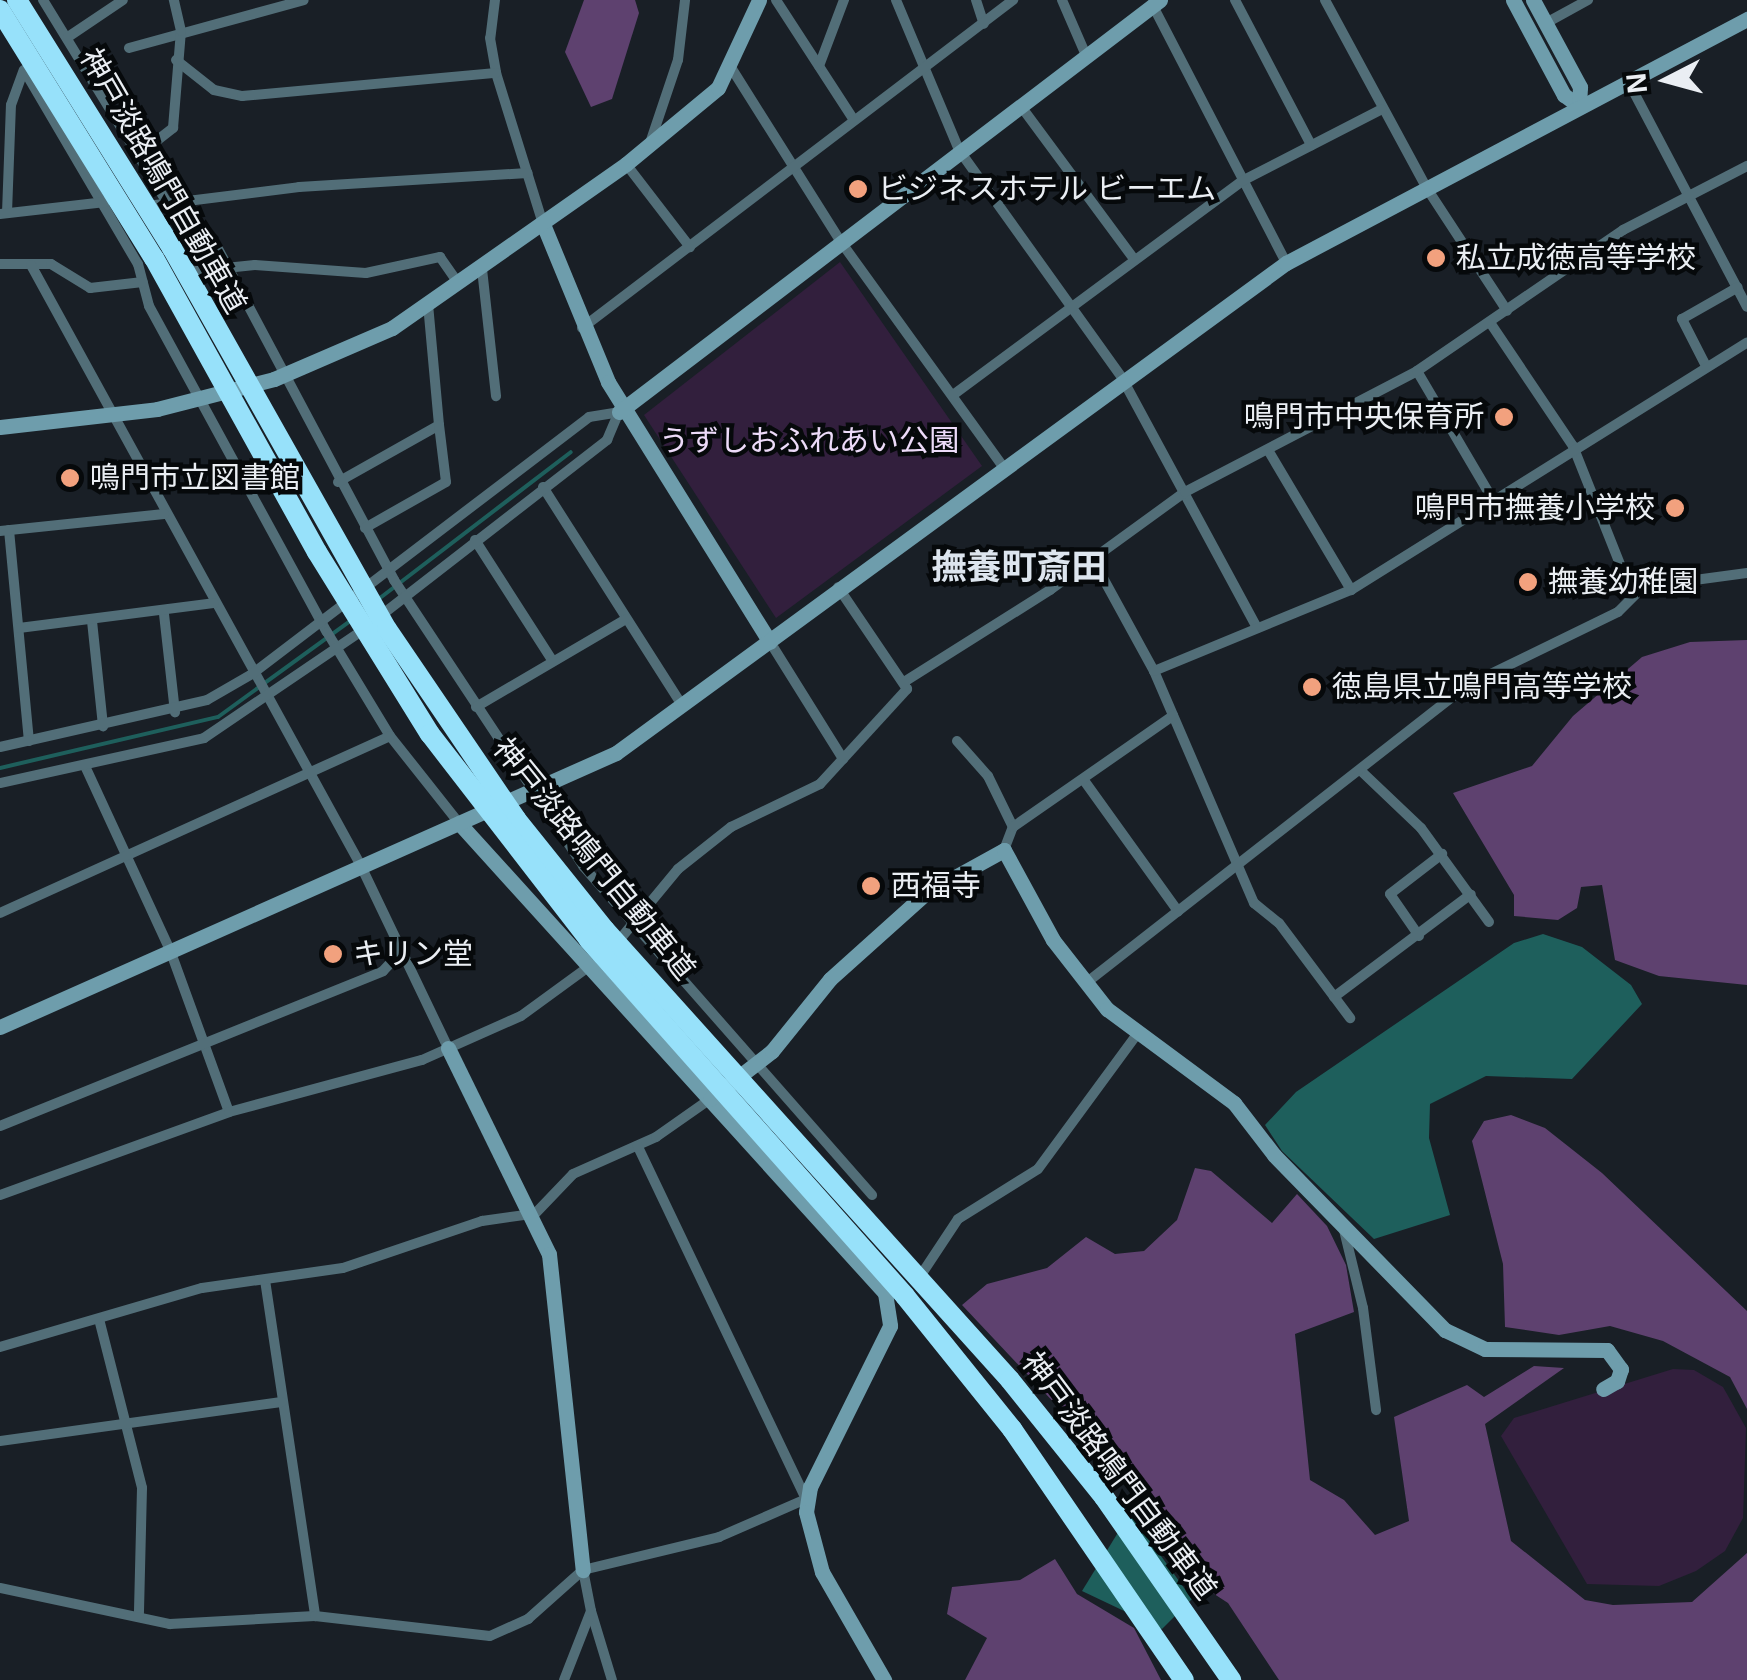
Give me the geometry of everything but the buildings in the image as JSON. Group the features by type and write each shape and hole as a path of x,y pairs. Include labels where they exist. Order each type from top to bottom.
{"highway":[{"name":"神戸淡路鳴門自動車道","path":"17,0 172,248 366,595 516,819 605,930 998,1366 1104,1497 1231,1680"},
{"name":"神戸淡路鳴門自動車道","path":"0,10 154,258 317,552 430,734 589,940 977,1384 1089,1532 1184,1680"}],"street":[{"path":"43,0 141,153 168,204 178,217 205,230 338,482 476,707 633,929 872,1195"},
{"path":"68,37 124,0"},
{"path":"141,153 173,128 181,31 174,0"},
{"path":"129,48 304,0"},
{"path":"495,0 490,38 496,73 543,224 582,328 622,410 843,759"},
{"path":"650,143 678,60 685,0"},
{"path":"0,428 110,416 200,398 280,376 428,306 626,164 732,69 759,0"},
{"path":"776,0 854,120"},
{"path":"818,66 844,0"},
{"path":"896,0 959,150 1074,303 1122,378 1256,628"},
{"path":"976,0 984,24"},
{"path":"582,328 854,120 924,72 1013,0"},
{"path":"1062,0 1085,53"},
{"path":"1235,0 1311,145"},
{"path":"1325,0 1426,187 1507,311"},
{"path":"1513,0 1564,96 1579,106"},
{"path":"1534,0 1580,87 1579,106"},
{"path":"1546,23 1588,0"},
{"path":"0,783 204,738 265,698 337,648 397,583 589,417 622,410 1156,2 1286,264"},
{"path":"0,1026 616,753 1122,378 1286,264 1747,19"},
{"path":"176,60 214,90 242,96 496,73"},
{"path":"732,69 841,242 1004,468"},
{"path":"528,173 299,187 168,204 107,206 4,214 6,106 24,70 107,206 200,398 324,627 390,736 458,823 885,1293 892,1313"},
{"path":"1629,84 1747,307"},
{"path":"1019,104 1134,259"},
{"path":"952,395 1242,181 1382,108"},
{"path":"626,164 690,246"},
{"path":"904,682 1050,590 1091,556 1185,492 1417,371 1491,324 1623,230 1747,166"},
{"path":"0,264 51,264 90,288 227,268 366,272 440,258 459,284"},
{"path":"31,265 110,416 360,864 527,1217 549,1254 583,1570 612,1680"},
{"path":"482,269 496,396"},
{"path":"1706,366 1682,318 1738,287"},
{"path":"365,528 446,482 428,306"},
{"path":"1491,324 1573,446 1632,594"},
{"path":"1154,671 1351,590 1573,446 1747,343"},
{"path":"1417,371 1493,500"},
{"path":"0,747 175,712 255,679 324,627 475,540 607,440 622,410"},
{"path":"338,482 438,426"},
{"path":"1268,450 1351,590"},
{"path":"543,487 682,705"},
{"path":"29,741 19,628 4,530 164,514"},
{"path":"475,540 552,660"},
{"path":"1091,556 1154,671 1254,902 1279,923 1350,1018"},
{"path":"1086,983 1466,686 1618,612 1632,594 1646,586 1747,573"},
{"path":"0,1195 229,1112 448,1048 521,1016 590,966 633,929 678,869 732,827 820,784 906,689 838,587"},
{"path":"19,628 164,614 213,603"},
{"path":"164,614 175,712"},
{"path":"476,707 626,619"},
{"path":"92,621 103,726"},
{"path":"0,1347 202,1288 344,1268 482,1221 527,1217 573,1174 638,1146 754,1068 830,979 926,893 1004,850 1013,828 1172,716"},
{"path":"0,913 390,736"},
{"path":"957,741 988,776 1013,828"},
{"path":"85,766 170,950 229,1112"},
{"path":"1360,770 1442,854 1489,922"},
{"path":"1083,779 1178,911"},
{"path":"1004,850 1053,940 1086,983 1137,1034 1222,1092 1342,1225 1465,1344 1607,1350 1621,1369 1617,1381 1603,1389"},
{"path":"1420,936 1390,894 1442,854"},
{"path":"1334,997 1420,936 1470,894"},
{"path":"0,1126 384,971 400,953"},
{"path":"0,1588 139,1614 170,1624 315,1616 504,1634 583,1570 719,1537 806,1499 892,1313 958,1219 1038,1168 1137,1034"},
{"path":"638,1146 806,1499 809,1536 822,1572 884,1680"},
{"path":"1342,1225 1364,1308 1376,1410"},
{"path":"265,1280 315,1616"},
{"path":"99,1319 142,1488 139,1614"},
{"path":"0,1440 124,1420 281,1402"},
{"path":"564,1680 591,1610"}],"green space":[{"name":"うずしおふれあい公園","path":"840,262 982,466 776,618 644,415"},
{"path":"1673,1369 1694,1370 1723,1387 1746,1428 1743,1518 1725,1551 1696,1571 1659,1586 1587,1584 1501,1436 1514,1418"}],"shaded area":[{"path":"584,0 635,0 639,13 612,99 591,107 565,52"},
{"path":"1747,640 1747,985 1659,976 1615,960 1602,885 1581,887 1577,908 1558,920 1514,916 1514,895 1453,793 1532,766 1573,716 1642,657 1690,642"},
{"path":"1543,934 1582,947 1631,985 1642,1004 1572,1079 1486,1076 1430,1104 1429,1138 1450,1215 1374,1239 1282,1151 1265,1125 1296,1092 1514,943"},
{"path":"1511,1115 1545,1128 1602,1173 1747,1311 1747,1409 1730,1377 1663,1341 1610,1326 1559,1335 1505,1327 1503,1264 1472,1141 1484,1121"},
{"path":"1195,1168 1211,1171 1272,1223 1297,1194 1327,1226 1346,1265 1354,1312 1295,1334 1310,1480 1344,1500 1375,1535 1409,1521 1394,1417 1467,1385 1484,1397 1534,1366 1564,1368 1485,1424 1511,1541 1585,1600 1613,1605 1692,1602 1747,1553 1747,1680 1279,1680 1228,1603 1208,1590 1121,1471 1087,1406 1060,1409 962,1305 987,1284 1047,1268 1086,1237 1115,1254 1144,1251 1177,1220"},
{"path":"1130,1513 1192,1599 1162,1629 1082,1591"},
{"path":"1055,1559 1077,1594 1134,1628 1161,1680 965,1680 987,1638 947,1614 952,1587 1020,1580"}],"waterway":[{"path":"380,598 571,452"},
{"path":"0,768 218,717 353,619"}],"place":[{"name":"ビジネスホテル ビーエム","path":"858,189"},
{"name":"私立成徳高等学校","path":"1436,258"},
{"name":"鳴門市中央保育所","path":"1504,417"},
{"name":"鳴門市立図書館","path":"70,478"},
{"name":"鳴門市撫養小学校","path":"1675,508"},
{"name":"撫養幼稚園","path":"1528,582"},
{"name":"徳島県立鳴門高等学校","path":"1312,687"},
{"name":"西福寺","path":"871,886"},
{"name":"キリン堂","path":"333,954"}],"district":[{"name":"撫養町斎田","path":"1019,567"}]}
